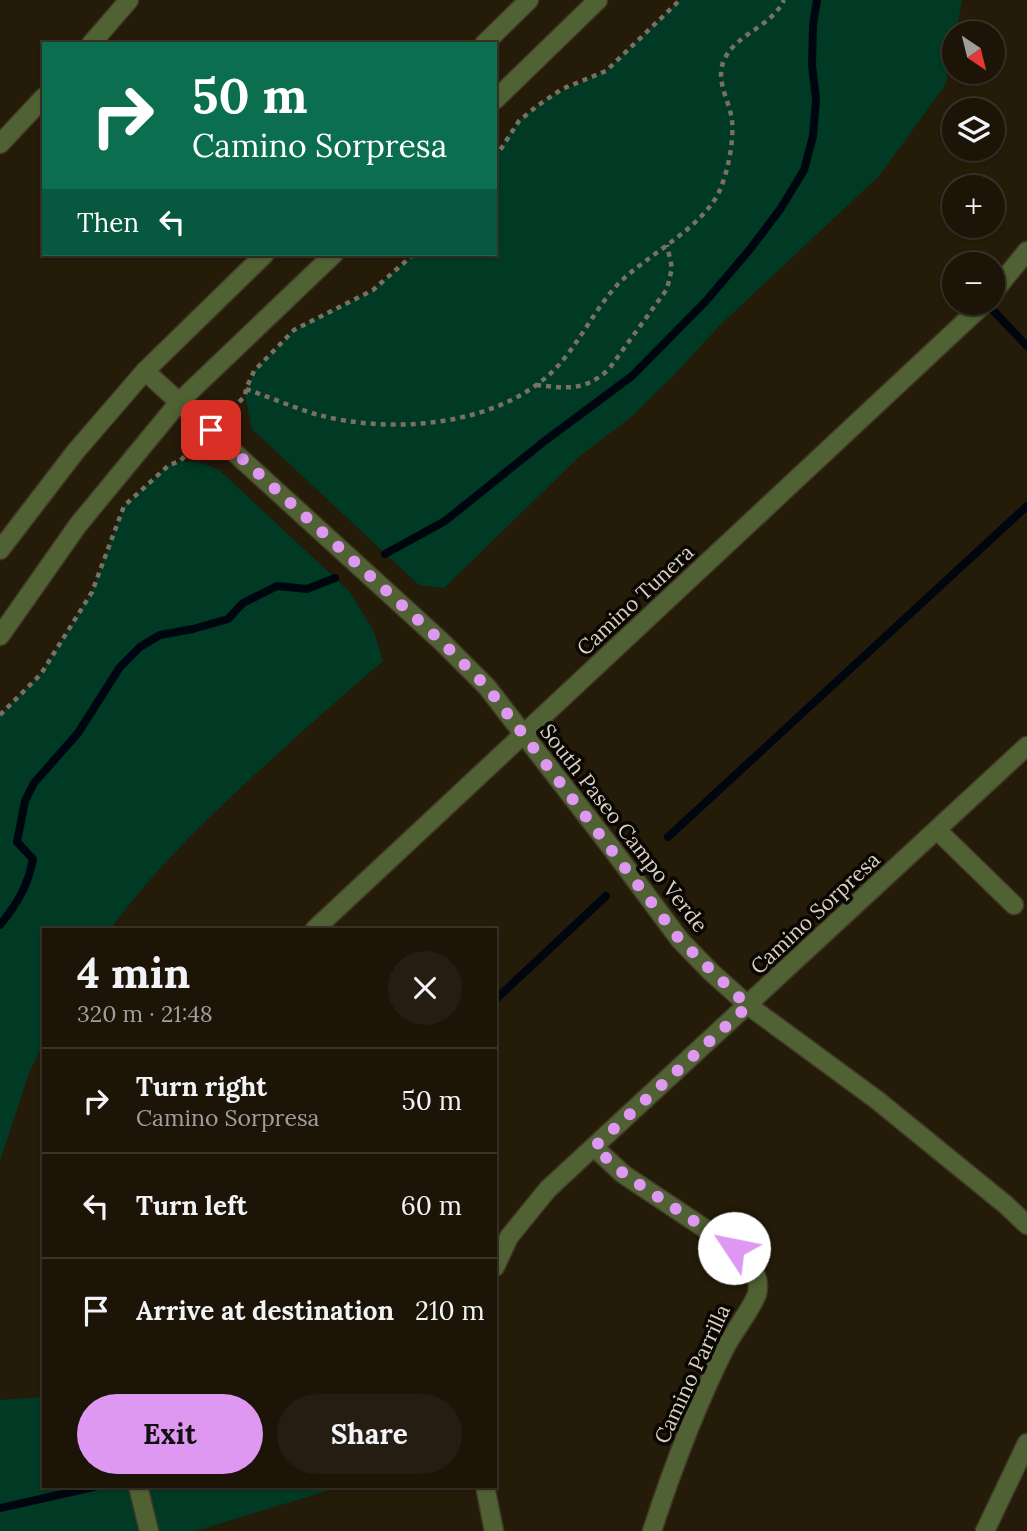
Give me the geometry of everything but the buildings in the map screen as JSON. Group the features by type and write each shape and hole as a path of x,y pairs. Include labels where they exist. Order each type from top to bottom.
{"street":[{"path":"93,42 129,0"},
{"path":"486,42 529,0"},
{"path":"497,98 598,0"},
{"path":"0,144 42,99"},
{"path":"1005,278 1027,251"},
{"path":"0,550 61,469 145,371 263,256"},
{"path":"0,636 78,525 180,401 332,256"},
{"name":"Camino Tunera","path":"316,928 972,315"},
{"name":"South Paseo Campo Verde","path":"145,371 441,641 487,687 680,940 748,1006 877,1100 1027,1225"},
{"name":"Camino Sorpresa","path":"497,1263 509,1237 548,1189 1027,746"},
{"path":"937,830 1014,905"},
{"name":"Camino Parrilla","path":"594,1147 624,1174 734,1248 750,1263 757,1278 757,1294 719,1361 676,1462 652,1531"},
{"path":"985,1531 1027,1443"},
{"path":"138,1488 149,1531"},
{"path":"485,1488 494,1531"}],"path":[{"path":"497,155 519,121 562,89 606,71 680,0"},
{"path":"246,389 324,416 406,425 450,419 476,412 536,385 555,368 618,285 712,205 725,174 732,126 720,76 725,58 741,40 774,15 784,0"},
{"path":"536,385 571,388 583,386 597,380 608,369 667,289 672,268 667,245"},
{"path":"0,715 41,674 92,592 124,506 169,465 180,461 245,396 254,371 294,330 373,290 412,256"}],"green space":[{"path":"680,0 962,0 958,21 942,21 942,84 946,84 879,176 719,326 631,417 581,455 444,588 419,585 252,429 245,396 254,371 294,330 373,290 412,256 497,256 497,155 519,121 547,98 606,71"},
{"path":"180,461 198,462 218,469 350,592 374,632 383,661 202,825 163,865 112,928 42,928 42,1046 29,1073 0,1161 0,715 41,674 92,592 124,506 169,465"},
{"path":"42,1397 42,1488 336,1488 195,1531 0,1531 0,1400"}],"waterway":[{"path":"385,554 445,521 546,440 632,376 706,301 751,248 781,208 804,170 813,136 816,99 812,65 817,0"},
{"path":"997,315 1027,346"},
{"path":"668,837 1027,506"},
{"path":"0,925 21,894 33,859 17,842 25,801 34,783 78,733 120,667 140,647 160,635 228,619 243,603 277,586 307,589 335,578"},
{"path":"497,998 606,896"},
{"path":"0,1508 89,1488"}],"route":[{"path":"211,430 441,641 487,687 680,940 748,1006 594,1147 624,1174 734,1248"}]}
